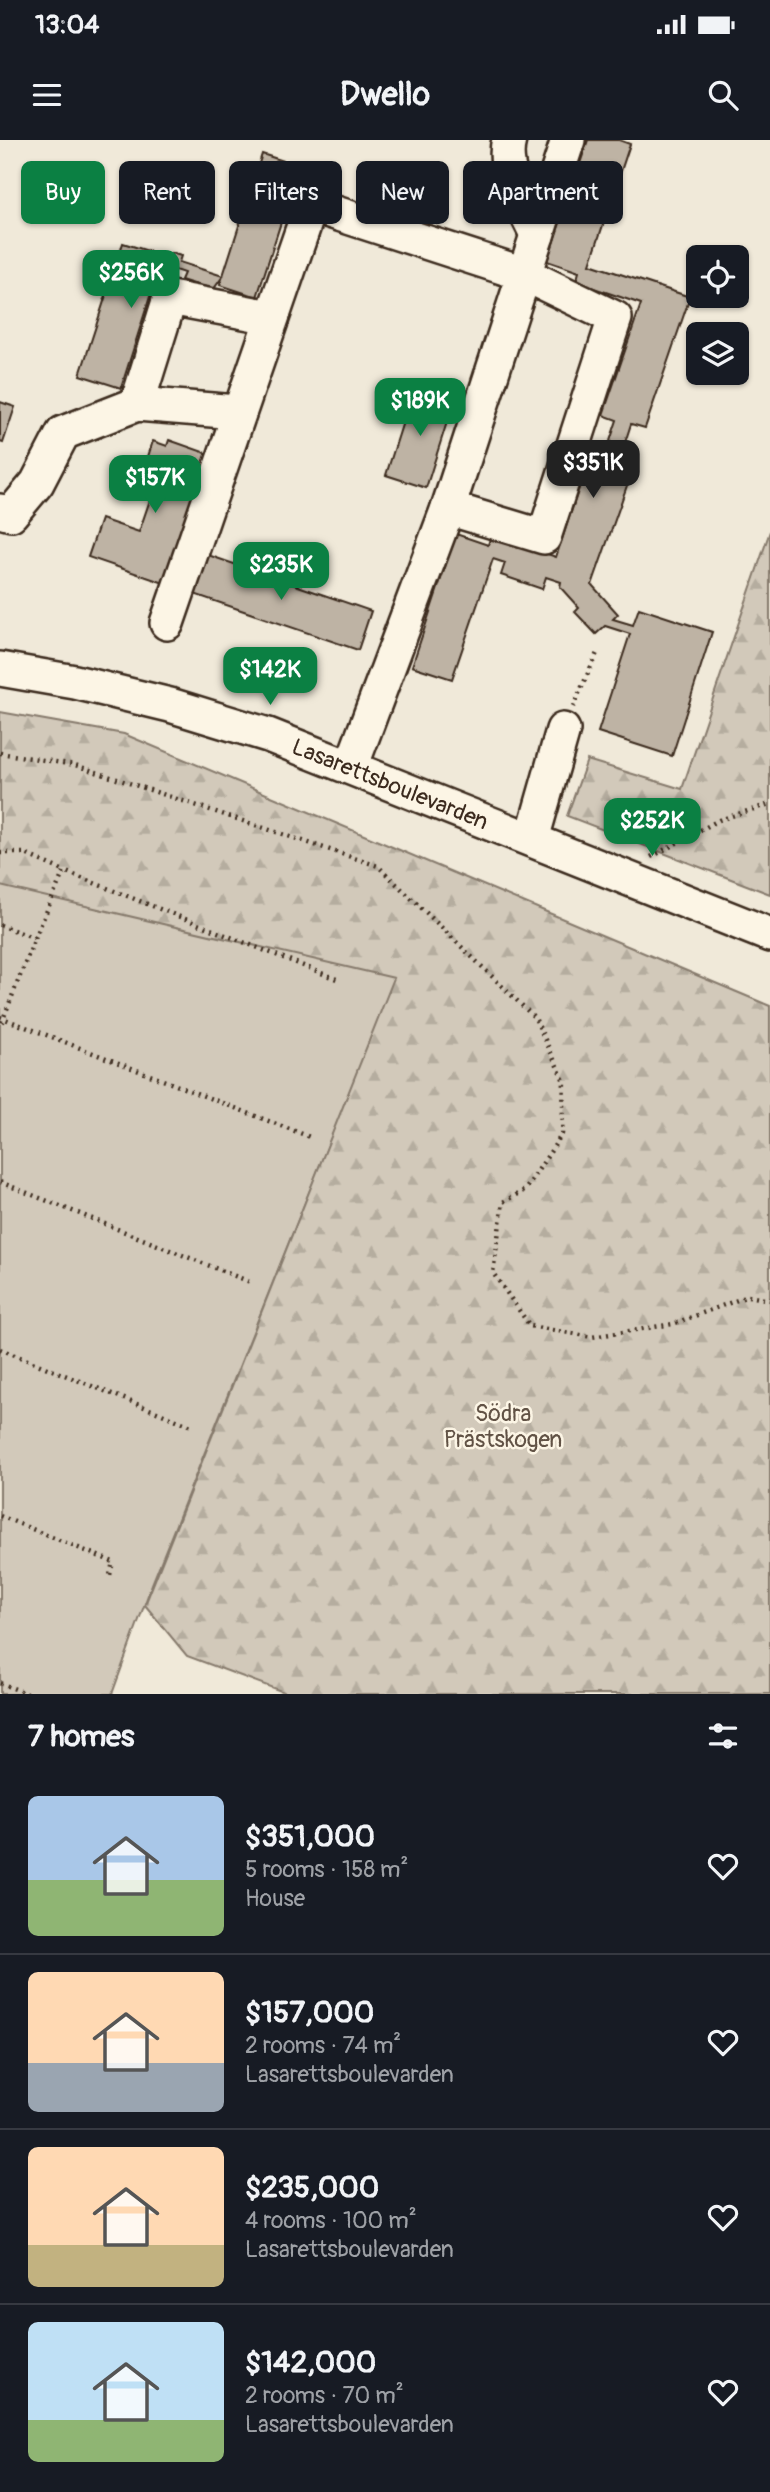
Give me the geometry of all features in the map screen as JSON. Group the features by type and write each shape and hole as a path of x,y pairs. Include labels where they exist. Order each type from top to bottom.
{"street":[{"path":"509,140 507,148 512,176 537,235"},
{"path":"351,767 448,508 568,140"},
{"path":"167,623 237,412 311,205 524,274 615,318 544,537 448,508"},
{"path":"137,404 170,298 271,317"},
{"path":"0,511 11,514 37,483 64,433 137,404 237,412"},
{"name":"Lasarettsboulevarden","path":"0,668 75,682 170,705 268,735 770,935"},
{"path":"532,839 563,730"}],"path":[{"path":"563,730 597,653"},
{"path":"0,752 75,765 377,866 535,1018 564,1081 562,1134 526,1190 503,1202 493,1273 530,1326 592,1338 673,1324 748,1296 770,1300"},
{"path":"641,863 719,820 770,804"},
{"path":"0,853 23,853 340,980"},
{"path":"0,1027 1,1018 64,871"},
{"path":"0,925 36,938"},
{"path":"1,1018 310,1137"},
{"path":"0,1182 250,1282"},
{"path":"0,1349 194,1427"},
{"path":"0,1516 113,1562 110,1575"},
{"path":"0,1683 28,1694"}],"green space":[{"path":"770,531 770,894 567,816 587,760 682,789"},
{"name":"Södra Prästskogen","path":"0,712 124,734 770,1006 770,1694 289,1694 187,1656 145,1605 394,978 0,886"},
{"path":"0,827 395,978 152,1584 112,1694 0,1694"}],"building":[{"path":"588,140 619,140 630,144 623,165 623,161 581,161"},
{"path":"262,154 284,161 260,161"},
{"path":"240,224 280,224 257,297 220,285"},
{"path":"560,224 603,224 590,264 686,296 686,308 645,428 631,424 621,455 636,460 592,585 618,614 613,619 633,625 639,608 712,632 672,756 598,732 630,634 605,626 596,634 575,612 579,608 560,587 561,582 546,577 542,589 501,575 505,563 493,559 452,679 412,666 456,534 488,545 491,535 556,557 593,446 607,450 617,420 603,415 641,304 576,282 579,272 547,261"},
{"path":"123,243 170,258 171,253 181,256 179,262 223,276 213,290 181,280 184,273 160,265 121,388 80,375"},
{"path":"414,387 454,400 426,488 386,475"},
{"path":"0,402 15,407 3,443 0,442"},
{"path":"169,440 209,454 164,583 88,557 101,519 139,532 153,491 146,489 152,471 144,469 153,441 167,446"},
{"path":"205,554 371,611 358,650 191,593"}]}
